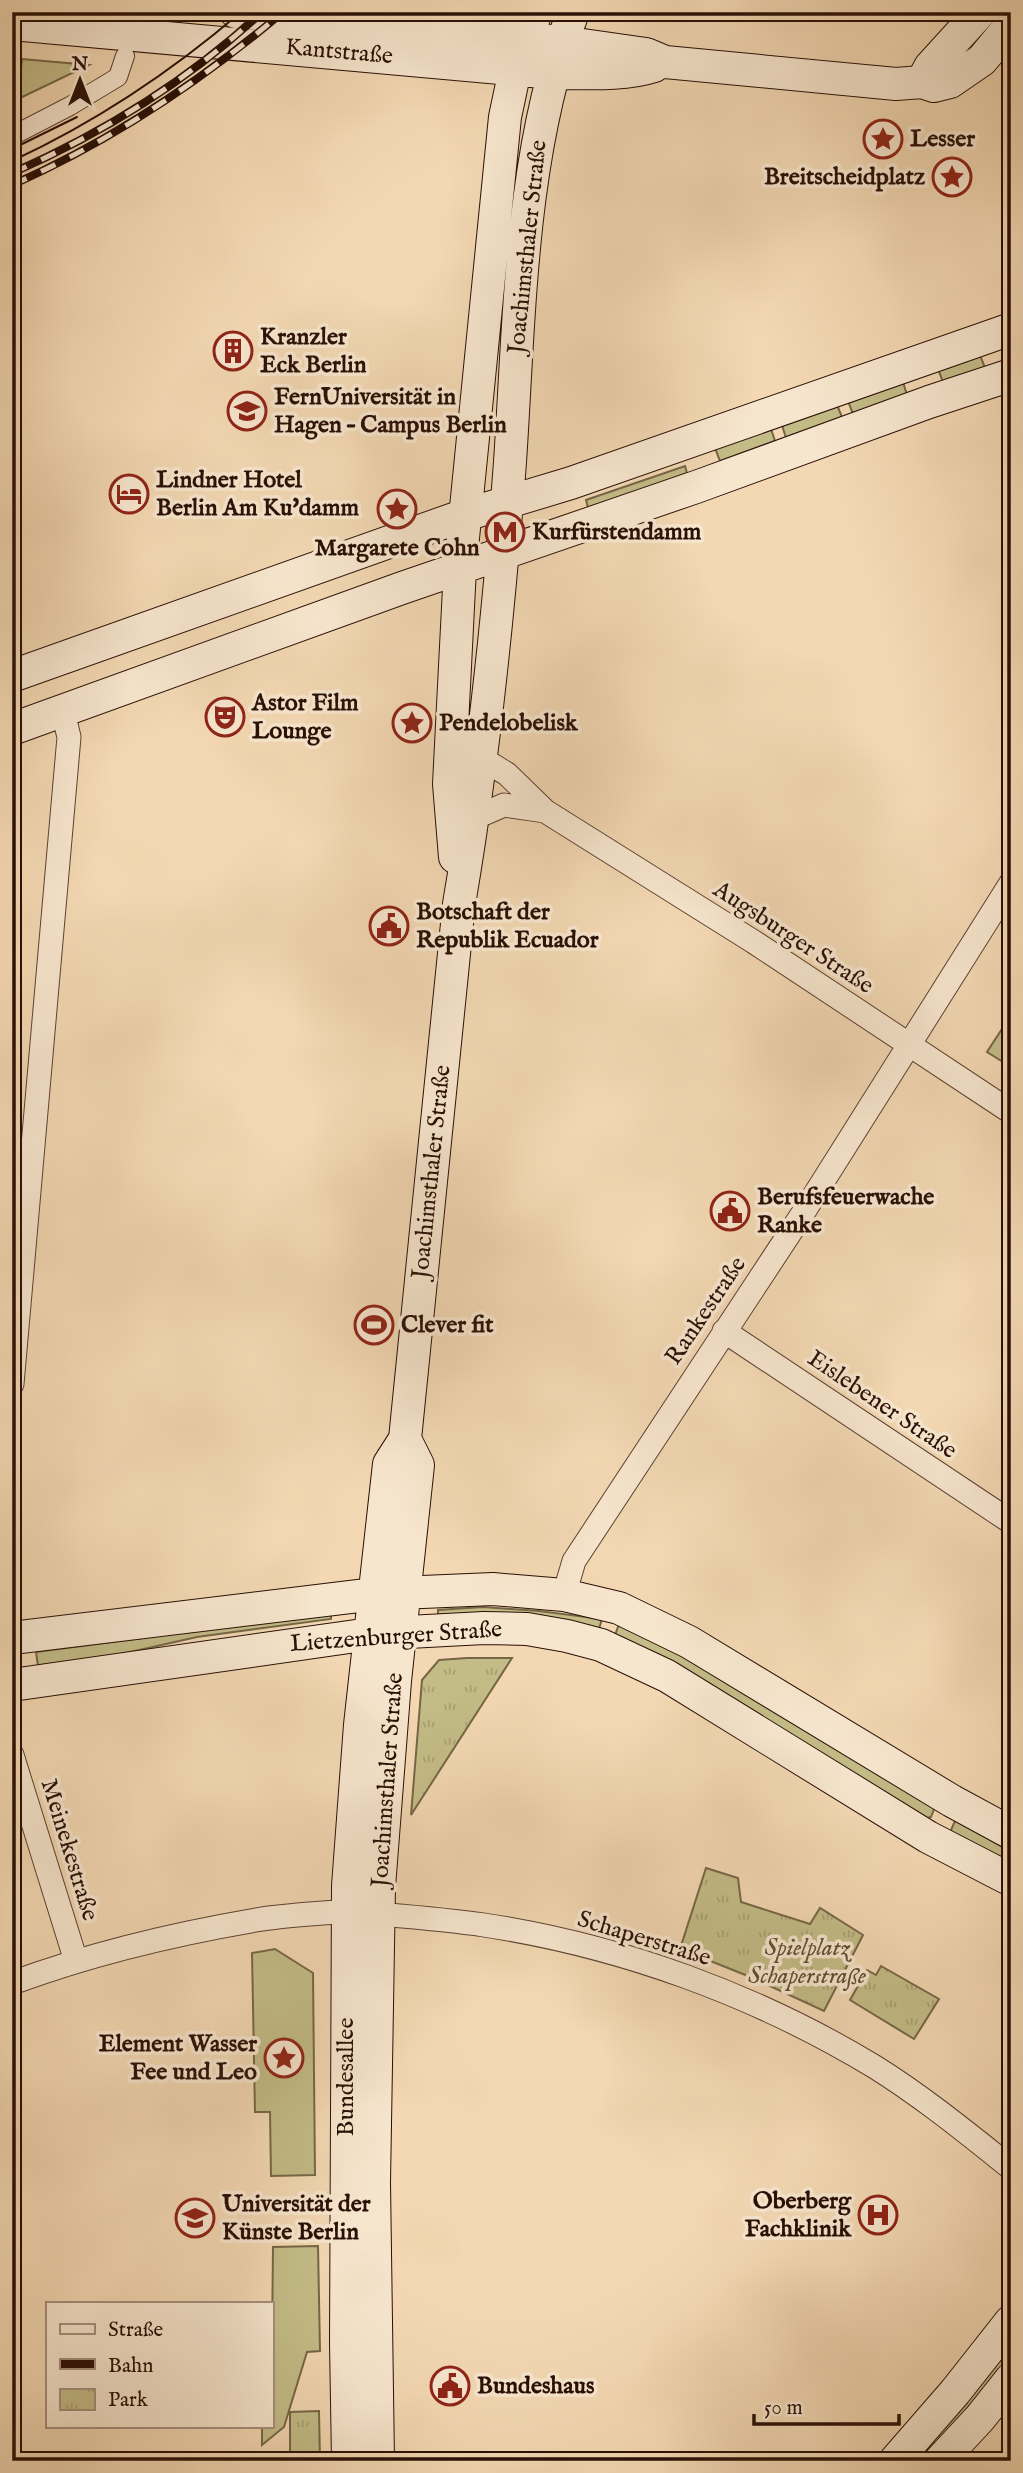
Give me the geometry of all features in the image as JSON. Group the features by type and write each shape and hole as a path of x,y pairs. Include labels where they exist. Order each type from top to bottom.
{"main road":[{"name":"Kantstraße","path":"236,12 530,25 562,42 646,54 665,62 855,81 897,84 922,82 934,86 950,82 982,60 1011,24"},
{"name":"Joachimsthaler Straße","path":"379,1914 385,1633 390,1593 389,1464 405,1439 459,904 481,758 507,501 525,236 538,135 562,42 573,12"},
{"path":"922,82 930,67 980,12"},
{"path":"990,12 1011,24"},
{"name":"Kantstraße","path":"12,24 554,73 644,69 665,62"},
{"name":"Joachimsthaler Straße","path":"459,904 449,784 460,568 504,127 515,70 530,25"},
{"path":"12,676 465,515 571,483 1011,329"},
{"path":"12,729 460,568 1011,375"},
{"name":"Lietzenburger Straße","path":"12,1638 390,1593 493,1589 564,1595 620,1608 689,1642 952,1801 1011,1833"},
{"name":"Lietzenburger Straße","path":"12,1685 385,1633 484,1628 527,1629 601,1645 667,1676 928,1837 1011,1880"},
{"name":"Joachimsthaler Straße","path":"347,1912 360,1724 385,1633"},
{"name":"Bundesallee","path":"347,1912 361,2242 378,2461"},
{"name":"Bundesallee","path":"348,2461 375,2049 379,1914"},
{"path":"895,2461 955,2392 1011,2321"},
{"path":"940,2461 1011,2379"}],"street":[{"path":"12,136 118,77 125,56"},
{"path":"12,1384 69,737 63,712"},
{"name":"Augsburger Straße","path":"481,758 507,774 545,811 754,942 1011,1112"},
{"name":"Augsburger Straße","path":"474,818 504,805 545,811"},
{"name":"Rankestraße","path":"564,1595 574,1562 805,1209 1011,883"},
{"name":"Eislebener Straße","path":"724,1331 1011,1522"},
{"name":"Meinekestraße","path":"12,1755 76,1961"},
{"path":"12,1983 76,1961 258,1919 347,1912"},
{"name":"Schaperstraße","path":"379,1914 484,1925 578,1944 678,1973 784,2018 876,2068 959,2126 1011,2168"}],"green space":[{"path":"22,59 89,65 18,99"},
{"path":"980,355 985,368 943,382 938,369"},
{"path":"903,382 907,395 853,414 848,401"},
{"path":"837,405 842,417 786,438 782,425"},
{"path":"771,429 775,441 720,461 715,448"},
{"path":"685,466 687,473 588,508 586,500"},
{"path":"1011,1015 1011,1067 987,1052"},
{"path":"483,1607 602,1619 598,1632 438,1615 438,1610"},
{"path":"331,1613 331,1619 197,1637 117,1655 38,1666 36,1652"},
{"path":"619,1624 652,1638 935,1807 931,1817 927,1818 710,1686 614,1638"},
{"path":"512,1658 411,1815 422,1680 439,1660"},
{"path":"955,1821 1011,1852 1011,1868 952,1833"},
{"name":"Spielplatz Schaperstraße","path":"706,1868 738,1878 741,1902 810,1924 820,1908 863,1935 824,2011 680,1949"},
{"path":"275,1949 313,1973 315,2175 271,2176 270,2112 255,2112 252,1953"},
{"path":"881,1966 939,1999 914,2039 850,2000 867,1970 876,1975"},
{"path":"318,2246 320,2351 307,2352 284,2427 262,2445 262,2428 273,2428 273,2247"},
{"path":"1011,2341 1011,2357 923,2461 911,2461"},
{"path":"319,2411 320,2461 173,2461 173,2455 290,2456 290,2412"}],"tram line":[{"path":"12,161 103,113 188,55 241,12"},
{"path":"12,149 77,117"}],"railway":[{"path":"12,173 79,141 144,103 205,60 262,12"},
{"path":"12,185 49,168 154,108 220,62 283,12"}],"place":[{"name":"Lesser","path":"883,139"},
{"name":"Breitscheidplatz","path":"952,177"},
{"name":"Kranzler Eck Berlin","path":"233,351"},
{"name":"FernUniversität in Hagen – Campus Berlin","path":"247,411"},
{"name":"Lindner Hotel Berlin Am Ku'damm","path":"129,494"},
{"name":"Margarete Cohn","path":"397,509"},
{"name":"Kurfürstendamm","path":"505,532"},
{"name":"Astor Film Lounge","path":"225,717"},
{"name":"Pendelobelisk","path":"412,723"},
{"name":"Botschaft der Republik Ecuador","path":"389,926"},
{"name":"Berufsfeuerwache Ranke","path":"730,1211"},
{"name":"Clever fit","path":"374,1325"},
{"name":"Element Wasser Fee und Leo","path":"284,2058"},
{"name":"Oberberg Fachklinik","path":"878,2215"},
{"name":"Universität der Künste Berlin","path":"195,2218"},
{"name":"Bundeshaus","path":"450,2386"}]}
